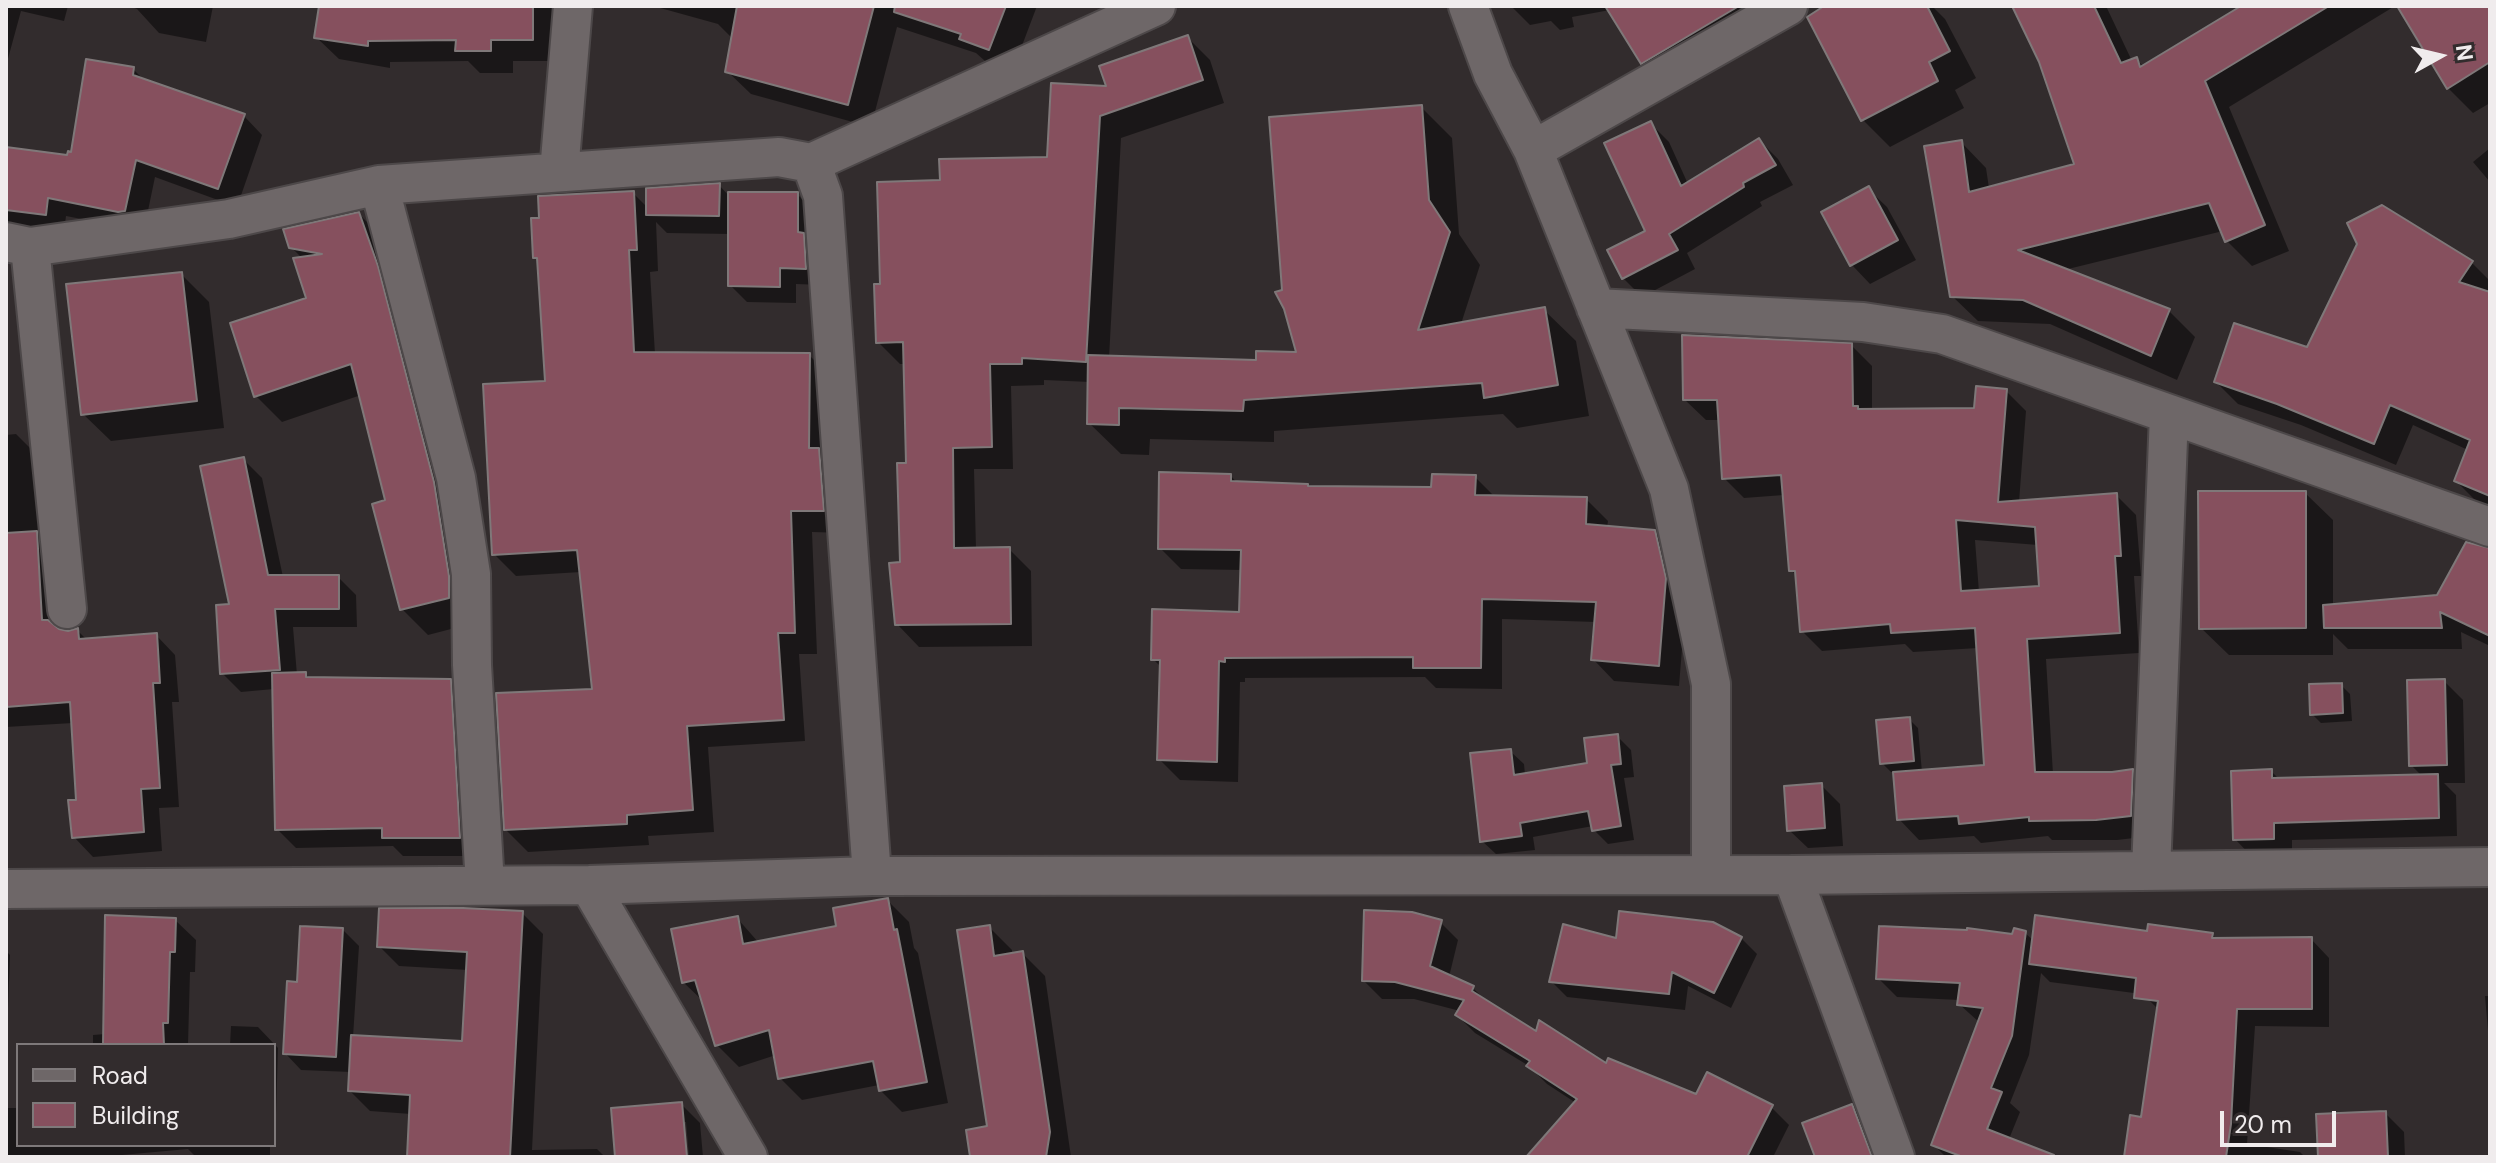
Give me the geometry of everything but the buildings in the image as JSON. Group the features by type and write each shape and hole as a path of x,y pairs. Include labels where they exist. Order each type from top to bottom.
{"street":[{"path":"559,172 573,6"},
{"path":"67,609 18,245 229,219 379,185 779,157 811,163 1156,6"},
{"path":"1468,6 1493,74 1533,150 1669,489 1711,684 1711,875"},
{"path":"1533,150 1788,6"},
{"path":"811,163 823,196 872,876"},
{"path":"379,185 456,478 471,574 472,665 485,885"},
{"path":"1596,308 1863,322 1942,334 2490,527"},
{"path":"2151,871 2169,414"},
{"path":"6,889 589,885 872,876 1792,875 2490,867"},
{"path":"1792,875 1895,1157"},
{"path":"589,885 748,1157"}]}
